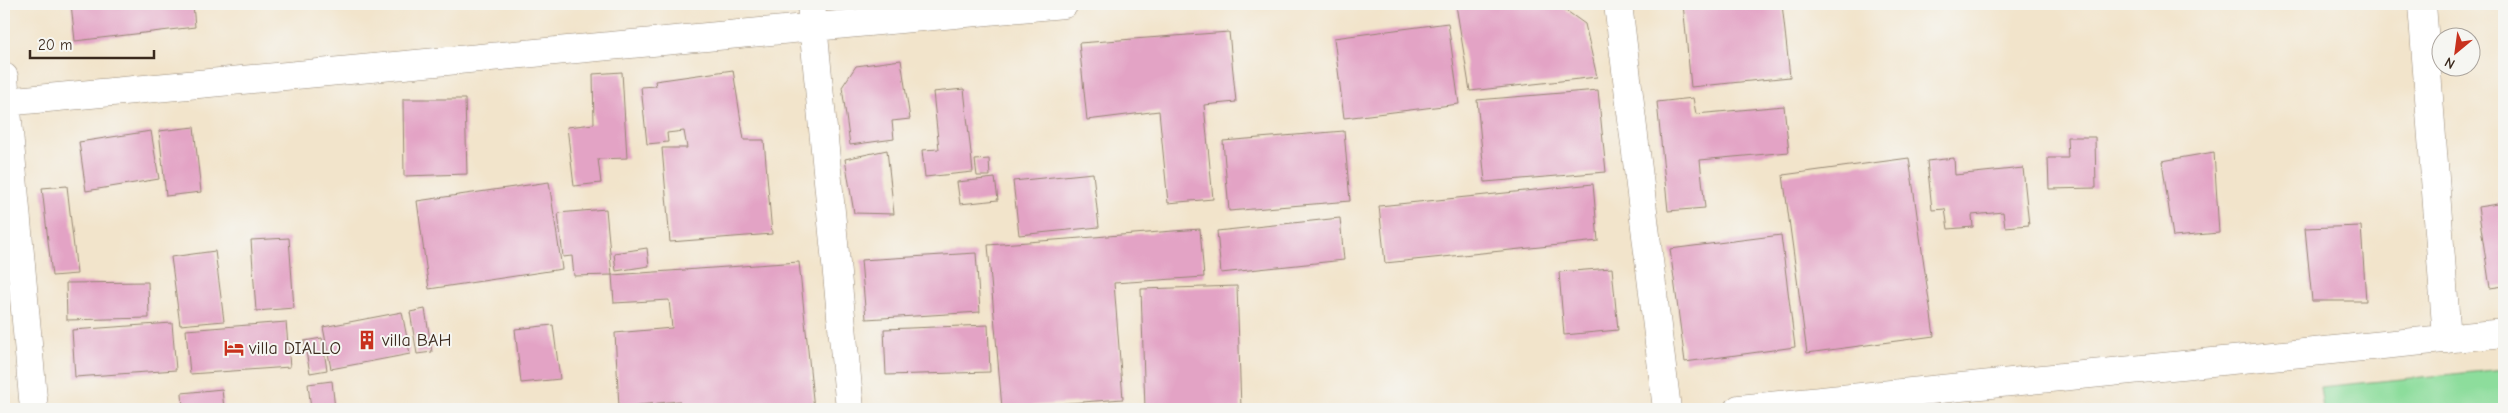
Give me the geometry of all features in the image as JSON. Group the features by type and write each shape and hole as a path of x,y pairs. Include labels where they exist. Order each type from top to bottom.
{"street":[{"path":"34,409 4,94 812,16 1064,4"},
{"path":"1618,4 1667,409"},
{"path":"2422,4 2447,339"},
{"path":"812,16 850,409"},
{"path":"1739,409 2504,334"}],"green space":[{"path":"2504,369 2504,409 2323,409 2320,387"}],"building":[{"path":"71,4 193,4 195,27 75,41"},
{"path":"1557,4 1585,24 1597,77 1470,91 1456,5"},
{"path":"1683,4 1782,4 1790,77 1691,87"},
{"path":"1448,23 1459,104 1344,118 1334,38"},
{"path":"1229,32 1236,102 1204,105 1213,199 1168,203 1159,111 1087,120 1079,43"},
{"path":"901,60 910,119 892,121 894,139 850,145 842,87 856,66"},
{"path":"733,70 744,140 764,140 772,234 670,242 662,148 687,148 684,131 667,133 668,142 647,144 641,87 656,86 655,81"},
{"path":"622,72 627,158 598,159 601,183 574,186 567,127 594,124 593,74"},
{"path":"964,89 973,172 925,177 922,150 939,149 933,92"},
{"path":"1598,90 1606,172 1485,182 1477,100"},
{"path":"1693,98 1696,114 1784,106 1789,152 1700,160 1705,208 1668,211 1657,102"},
{"path":"403,99 465,99 467,174 404,176"},
{"path":"194,127 201,192 166,196 159,131"},
{"path":"151,131 159,179 86,191 79,142"},
{"path":"1344,131 1350,201 1229,211 1223,141"},
{"path":"2067,137 2095,137 2096,188 2049,189 2048,158 2068,158"},
{"path":"887,150 894,214 854,213 845,159"},
{"path":"2214,152 2219,233 2173,237 2162,161"},
{"path":"1909,158 1934,336 1807,353 1783,175"},
{"path":"1954,158 1955,175 2023,168 2029,225 2005,227 2003,212 1972,215 1973,227 1948,229 1945,209 1932,210 1927,161"},
{"path":"989,159 990,176 977,176 975,160"},
{"path":"1093,173 1099,227 1019,235 1013,181"},
{"path":"995,178 998,200 960,204 957,182"},
{"path":"549,182 562,269 429,289 417,201"},
{"path":"1593,184 1598,241 1385,263 1379,206"},
{"path":"67,186 77,274 52,276 42,188"},
{"path":"2504,203 2504,286 2490,288 2478,207"},
{"path":"606,209 612,275 574,276 572,256 563,257 558,213"},
{"path":"1340,218 1344,260 1221,273 1217,231"},
{"path":"2361,226 2366,301 2312,301 2305,228"},
{"path":"1200,229 1204,277 1114,283 1123,399 1002,408 988,245"},
{"path":"1781,235 1795,347 1685,362 1670,249"},
{"path":"289,238 294,308 256,311 251,240"},
{"path":"647,248 649,266 616,271 614,253"},
{"path":"215,251 224,321 180,325 171,257"},
{"path":"976,253 980,312 866,319 861,260"},
{"path":"799,262 814,409 680,409 679,401 619,407 615,333 672,328 669,300 614,303 612,275"},
{"path":"1612,268 1618,330 1564,335 1559,272"},
{"path":"148,282 149,318 67,320 66,283"},
{"path":"1237,286 1241,409 1145,409 1141,289"},
{"path":"425,309 432,352 417,354 410,312"},
{"name":"villa BAH","path":"402,312 410,354 331,369 323,327"},
{"path":"286,322 290,367 190,374 186,330"},
{"path":"172,323 176,370 75,377 72,330"},
{"path":"553,325 560,379 521,383 515,329"},
{"path":"988,325 990,372 886,375 884,329"},
{"path":"322,338 327,370 310,373 304,341"},
{"path":"332,381 335,409 311,409 308,384"},
{"path":"222,389 224,409 183,409 182,393"}],"place":[{"name":"villa BAH","path":"367,340"},
{"name":"villa DIALLO","path":"234,348"}]}
